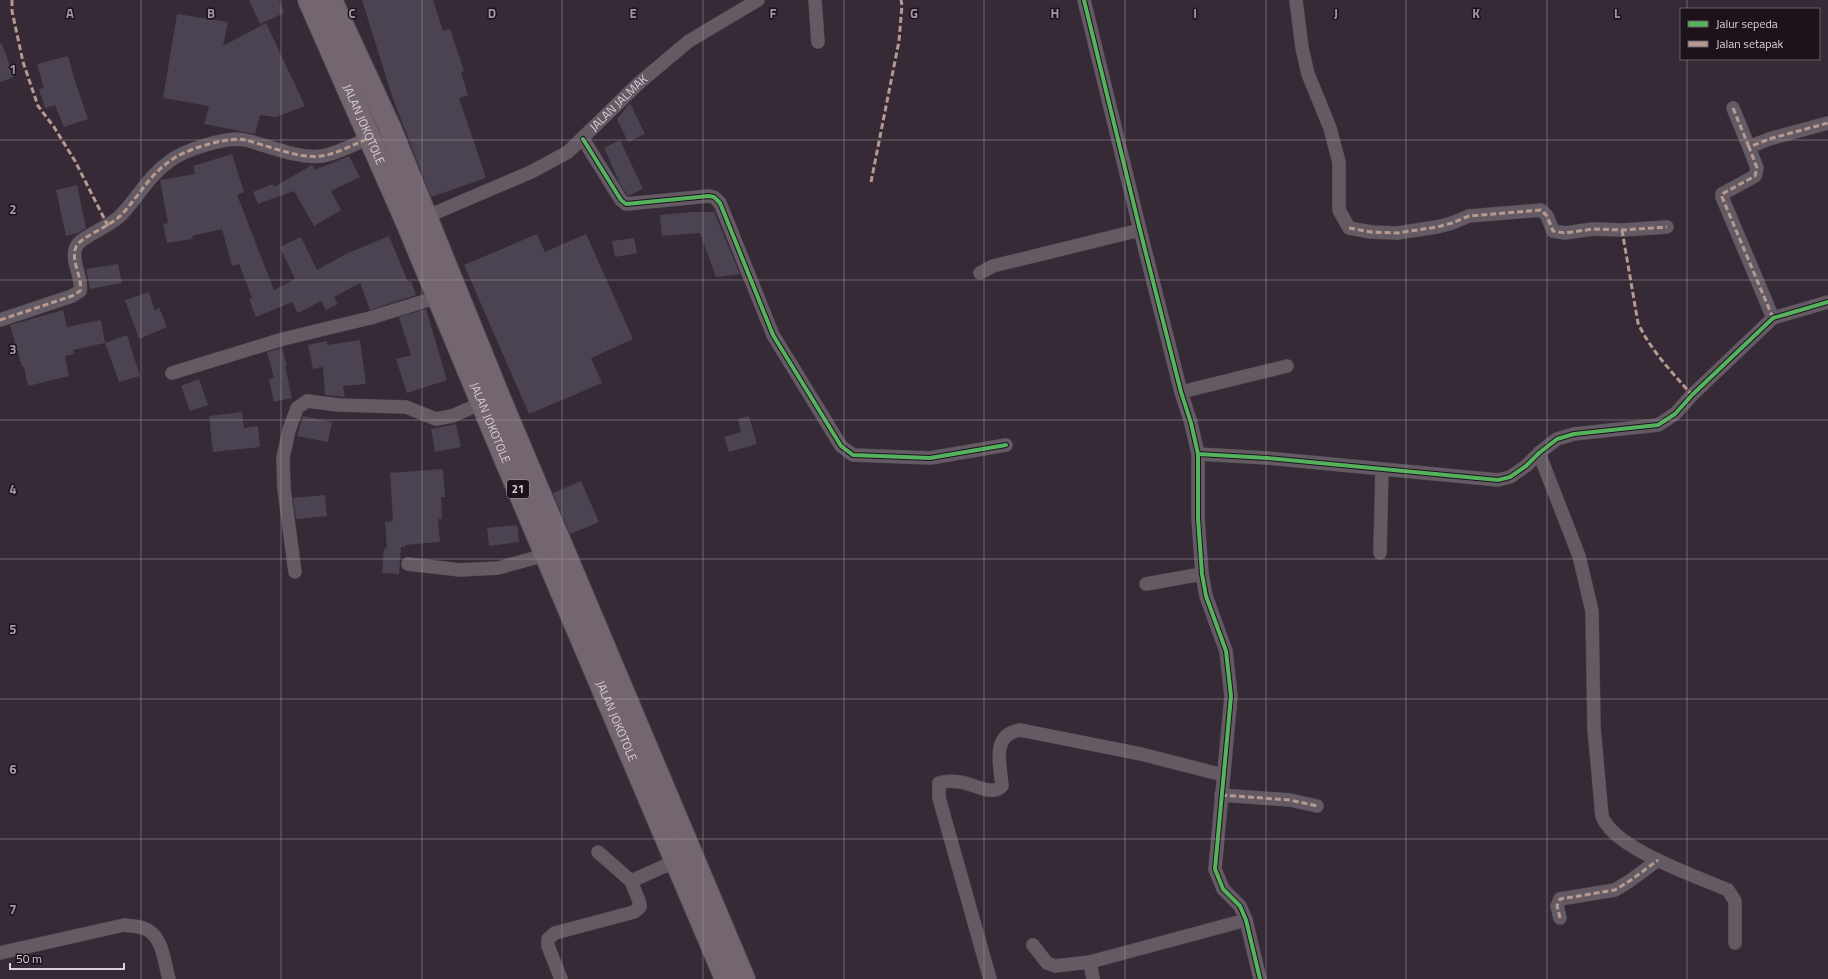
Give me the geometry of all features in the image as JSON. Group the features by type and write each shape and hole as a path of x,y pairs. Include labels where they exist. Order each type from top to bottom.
{"highway":[{"name":"JALAN JOKOTOLE","path":"309,0 342,71 369,138 417,221 555,552 744,979"},
{"name":"JALAN JOKOTOLE","path":"332,0 390,128 438,297 482,403 515,457"},
{"name":"JALAN JOKOTOLE","path":"555,552 676,861 726,979"}],"street":[{"name":"JALAN JALMAK","path":"417,221 531,172 568,152 639,83 689,41 758,0"},
{"path":"815,0 818,42"},
{"path":"1084,0 1140,230 1198,454 1198,518 1202,574 1206,596 1226,651 1231,696 1215,869 1223,889 1240,906 1260,979"},
{"path":"1296,0 1302,48 1308,74 1330,128 1339,162 1339,210 1349,228 1370,232 1397,233 1437,227 1469,216 1541,210 1547,216 1553,231 1565,233 1593,230 1667,227"},
{"path":"1733,108 1756,168 1755,176 1725,191 1722,194 1722,197 1773,318"},
{"path":"1748,147 1769,139 1828,123"},
{"path":"0,320 80,292 82,284 74,255 80,240 108,226 119,217 155,172 171,160 197,148 231,140 243,140 280,150 322,156 369,138"},
{"path":"583,139 621,200 626,204 710,196 714,197 720,203 772,335 841,446 848,453 853,455 930,458 1006,445"},
{"path":"980,273 993,266 1140,230"},
{"path":"172,373 283,339 370,318 438,297"},
{"path":"1198,454 1267,458 1498,480 1510,477 1526,466 1539,453 1557,439 1574,434 1658,425 1666,421 1773,318 1828,302"},
{"path":"1181,392 1287,366"},
{"path":"295,572 284,489 284,458 289,430 297,408 307,400 354,406 406,407 436,419 452,416 482,403"},
{"path":"1539,453 1579,556 1592,611 1594,728 1602,816 1605,824 1623,841 1658,860 1728,890 1735,901 1736,943"},
{"path":"1380,553 1382,469"},
{"path":"408,564 455,570 498,568 555,552"},
{"path":"1146,584 1202,574"},
{"path":"990,979 939,798 938,784 945,781 961,782 992,790 999,789 1002,786 999,747 1004,736 1010,732 1020,730 1141,754 1224,775"},
{"path":"1221,796 1290,800 1317,806"},
{"path":"561,979 548,946 548,939 554,933 634,912 640,907 640,901 631,881 598,852"},
{"path":"1560,918 1557,906 1560,899 1615,890 1658,860"},
{"path":"631,881 676,861"},
{"path":"1033,944 1047,963 1055,966 1090,962 1243,921"},
{"path":"0,954 124,924 151,931 160,944 169,979"},
{"path":"1090,962 1093,979"}],"building":[{"path":"249,0 279,0 284,13 260,24"},
{"path":"362,0 433,0 443,31 450,29 464,71 461,72 468,95 459,98 486,178 431,197 392,96"},
{"path":"177,14 228,22 223,46 266,23 305,106 276,117 260,115 255,134 204,124 209,106 163,98"},
{"path":"0,44 2,44 14,77 0,82"},
{"path":"68,56 88,119 64,127 55,105 45,108 39,89 44,88 37,64"},
{"path":"630,103 645,134 628,142 617,119"},
{"path":"620,140 643,189 628,196 620,184 604,148"},
{"path":"232,154 244,192 237,195 274,290 295,279 280,247 301,237 317,270 348,253 389,236 408,282 411,281 416,295 370,310 360,283 334,297 338,304 326,310 321,301 298,313 292,302 256,317 249,299 252,298 239,264 232,266 222,229 192,236 193,239 167,243 163,224 168,223 160,180 195,174 193,166"},
{"path":"349,156 360,177 331,191 341,210 314,226 294,191 258,204 253,192 273,184 274,187 312,165 315,170"},
{"path":"77,185 86,228 78,233 66,236 56,190"},
{"path":"692,212 714,212 740,274 716,277 700,233 662,236 660,215"},
{"path":"537,234 545,252 586,234 633,339 591,358 602,383 529,414 464,265"},
{"path":"634,238 637,253 615,257 612,241"},
{"path":"118,264 122,283 90,289 86,269"},
{"path":"149,292 155,311 159,307 167,327 139,339 125,300"},
{"path":"426,309 447,380 407,393 396,359 411,355 399,317"},
{"path":"63,310 67,327 101,320 105,343 73,350 74,354 65,356 69,376 28,386 24,367 22,367 10,325"},
{"path":"127,335 140,376 119,382 105,343"},
{"path":"360,340 366,384 343,386 345,397 325,395 323,367 313,369 308,345 327,341 327,345"},
{"path":"282,348 287,365 285,366 292,398 274,402 269,379 274,378 267,352"},
{"path":"199,379 208,405 190,411 181,386"},
{"path":"242,412 244,428 258,426 260,447 213,452 209,416"},
{"path":"303,416 332,422 328,442 297,436"},
{"path":"749,416 757,444 729,452 724,437 741,432 738,419"},
{"path":"456,424 461,447 435,452 431,429"},
{"path":"443,469 445,497 441,497 442,519 438,519 440,542 405,545 405,547 401,547 399,574 382,573 384,548 387,549 385,522 393,521 390,473"},
{"path":"581,481 599,522 570,534 553,493"},
{"path":"325,495 327,516 296,519 293,498"},
{"path":"517,525 519,542 489,546 487,528"}],"marked path":[{"path":"12,0 12,11 23,62 38,106 54,127 75,161 108,226"},
{"path":"871,182 899,41 902,5 901,0"},
{"path":"1733,108 1749,147"},
{"path":"1773,318 1722,194 1755,176 1757,168 1749,147 1769,139 1828,123"},
{"path":"0,320 72,296 80,291 80,280 75,263 75,252 79,243 120,216 149,180 162,167 170,161 195,148 217,142 237,139 293,154 321,156 339,151 369,138"},
{"path":"1349,228 1371,232 1397,233 1437,227 1469,216 1541,210 1547,216 1553,231 1565,233 1593,229 1622,230 1667,227"},
{"path":"1622,230 1638,323 1649,343 1692,395"},
{"path":"1221,795 1290,800 1317,806"},
{"path":"1560,918 1557,906 1560,899 1615,890 1658,860"}],"cycle path":[{"path":"1084,0 1140,230 1198,454 1198,518 1202,574 1206,596 1226,651 1231,696 1215,869 1223,889 1240,906 1246,920 1260,979"},
{"path":"583,139 621,200 626,204 709,196 714,197 720,203 773,335 841,446 853,455 930,458 1006,445"},
{"path":"1198,454 1267,458 1498,480 1510,477 1526,466 1539,453 1557,439 1574,434 1658,425 1675,414 1692,395 1773,318 1828,302"}]}
